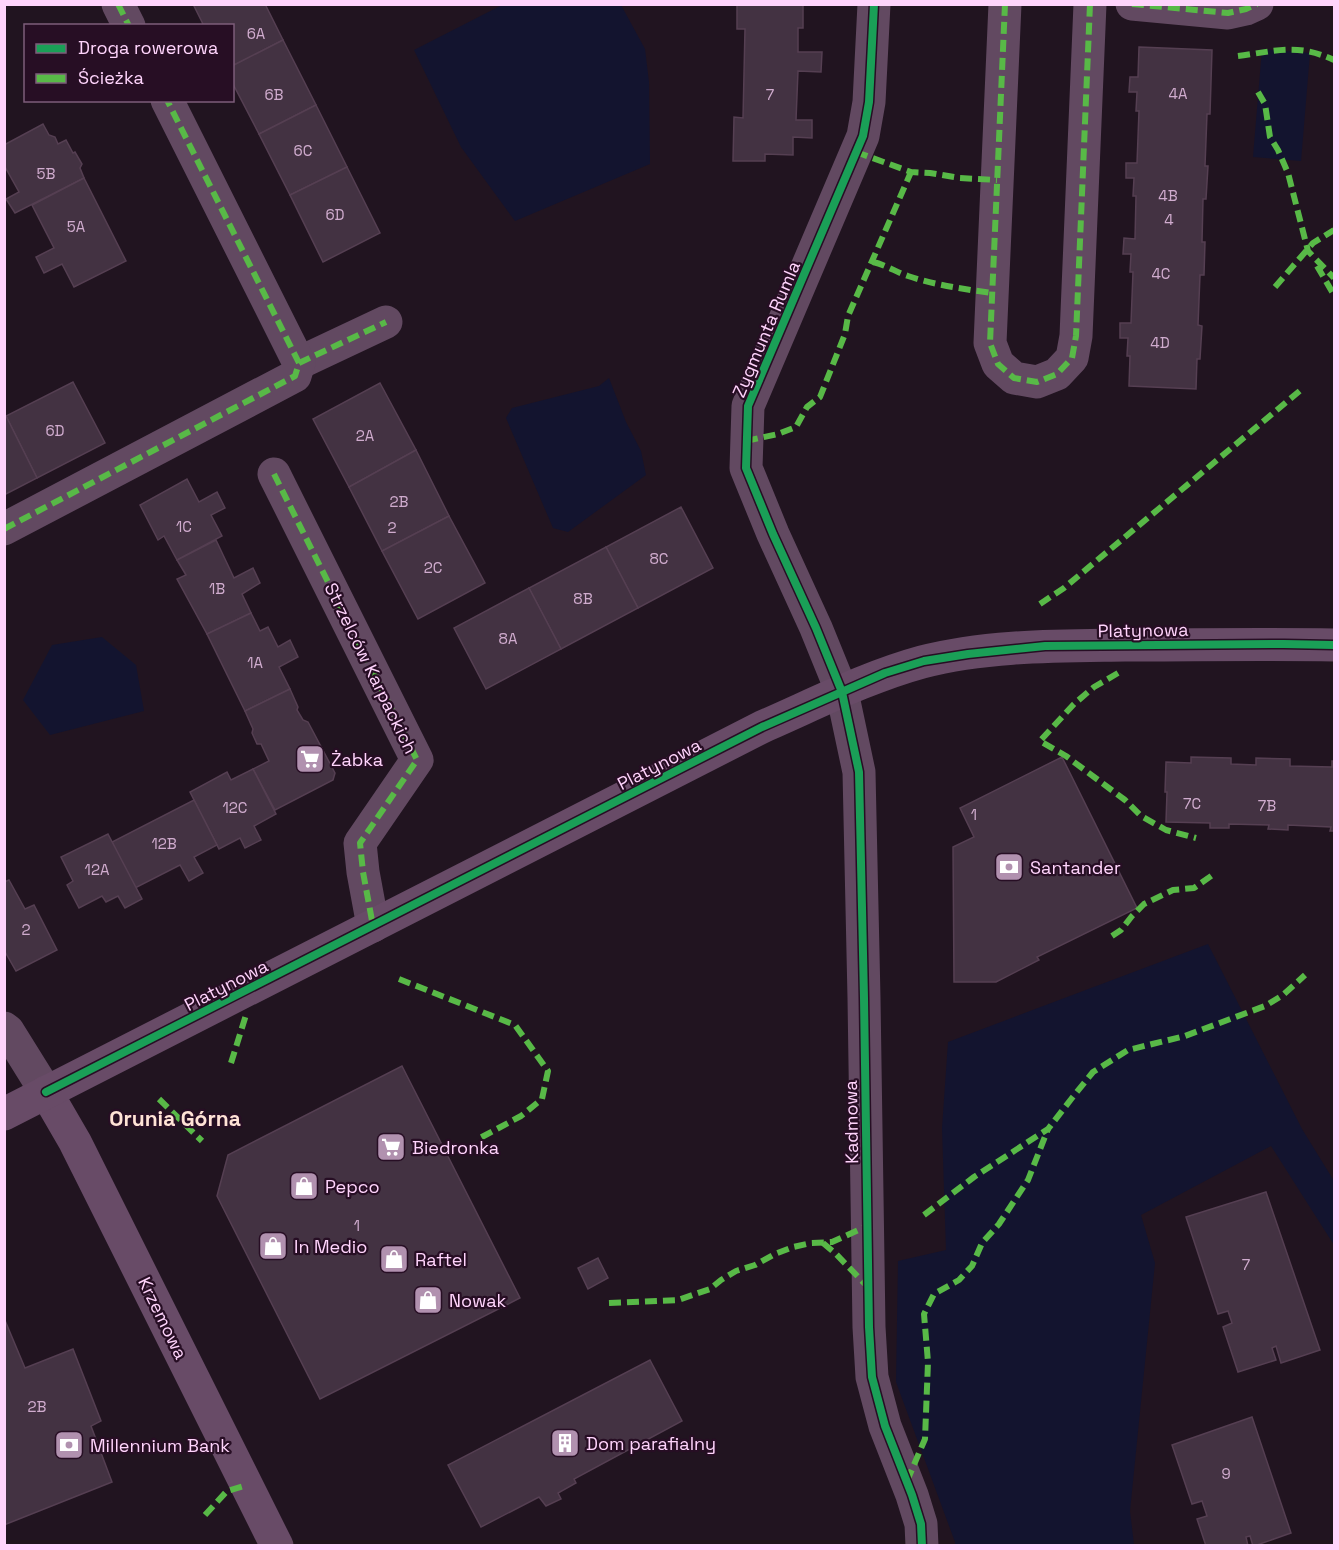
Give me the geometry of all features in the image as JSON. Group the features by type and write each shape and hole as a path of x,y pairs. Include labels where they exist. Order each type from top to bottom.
{"street":[{"path":"118,4 128,24"},
{"name":"Zygmunta Rumla","path":"843,692 746,468 746,441 748,406 863,136 869,102 874,4"},
{"path":"1005,4 990,343 998,364 1014,378 1036,382 1057,374 1072,358 1076,336 1090,4"},
{"path":"1132,4 1228,13 1257,4"},
{"path":"4,529 295,376 299,363 168,102"},
{"path":"299,363 386,322"},
{"name":"Strzelców Karpackich","path":"274,474 417,760 360,843 373,926"},
{"name":"Platynowa","path":"4,1114 762,728 885,673 924,661 968,654 1056,646 1335,645"},
{"name":"Kadmowa","path":"843,692 859,772 869,1327 872,1377 885,1426 921,1524 922,1545"},
{"path":"4,1028 46,1092"},
{"name":"Krzemowa","path":"46,1092 75,1142 277,1545"}],"shaded area":[{"path":"504,4 621,5 645,49 649,82 650,164 515,221 461,147 414,50"},
{"path":"1262,49 1310,53 1301,161 1253,157"},
{"path":"609,378 626,422 641,451 646,475 568,532 553,528 506,418 512,408 599,386"},
{"path":"102,637 136,665 144,711 50,735 23,700 52,645"},
{"path":"1208,944 1302,1129 1334,1181 1334,1245 1271,1146 1141,1215 1155,1263 1130,1511 1134,1545 955,1545 896,1382 898,1261 946,1250 942,1128 948,1042"}],"building":[{"path":"193,4 265,4 283,40 234,65 234,24 203,24"},
{"path":"737,4 803,4 803,28 798,28 798,52 822,52 821,72 798,71 796,120 812,120 812,138 793,137 793,155 765,154 765,161 733,161 734,117 743,118 745,29 737,29"},
{"path":"283,40 316,105 259,134 234,86 234,65"},
{"path":"1139,47 1212,50 1210,114 1207,114 1205,166 1208,166 1206,199 1203,199 1204,275 1200,275 1198,325 1202,326 1200,359 1197,359 1196,389 1129,386 1128,338 1120,338 1120,323 1131,323 1133,272 1130,272 1131,254 1123,254 1124,238 1135,239 1134,178 1126,178 1126,163 1137,163 1139,111 1136,111 1137,92 1129,92 1130,77 1138,77"},
{"path":"316,105 347,167 290,195 259,134"},
{"path":"43,124 58,144 66,140 82,164 80,168 84,178 15,213 6,199 19,192 4,165 4,145"},
{"path":"347,167 380,233 323,262 290,195"},
{"path":"84,178 126,261 74,287 62,264 44,273 36,257 54,248 32,205"},
{"path":"73,382 105,443 37,478 6,416"},
{"path":"380,383 416,450 349,487 313,419"},
{"path":"6,416 37,478 4,495 4,417"},
{"path":"416,450 449,516 382,551 349,487"},
{"path":"187,479 199,502 217,492 225,508 211,515 222,536 177,560 164,536 158,540 140,505"},
{"path":"681,507 713,568 638,608 606,547"},
{"path":"449,516 485,583 418,619 382,551"},
{"path":"216,540 234,578 253,568 260,583 242,594 251,613 207,634 177,579 186,575 177,560"},
{"path":"606,547 638,608 561,649 529,588"},
{"path":"529,588 561,649 486,689 454,628"},
{"path":"251,613 260,631 268,627 278,647 290,640 298,657 279,667 290,689 245,711 207,634"},
{"path":"290,689 298,707 297,710 303,720 308,722 335,773 333,780 275,810 253,769 269,761 261,744 257,744 245,711"},
{"path":"1062,757 1137,908 1037,957 1039,960 996,982 954,982 953,847 974,837 960,808"},
{"path":"1191,757 1231,758 1231,764 1256,765 1256,758 1290,759 1290,766 1332,767 1332,761 1334,761 1334,831 1330,831 1331,827 1288,825 1288,830 1268,829 1269,825 1229,824 1229,828 1210,828 1210,823 1166,822 1166,762 1191,763"},
{"path":"253,769 276,814 254,826 261,840 245,848 240,838 219,849 190,792 227,772 231,780"},
{"path":"194,800 217,845 194,857 203,873 189,881 180,865 135,888 112,842"},
{"path":"108,834 142,899 125,908 118,896 106,902 102,896 79,908 67,885 73,881 61,857"},
{"path":"9,880 25,909 34,905 57,950 16,971 4,950 4,882"},
{"path":"402,1066 520,1298 320,1399 217,1196 228,1155"},
{"path":"1266,1192 1320,1350 1281,1363 1276,1346 1272,1348 1276,1360 1238,1372 1223,1327 1232,1323 1228,1311 1218,1314 1186,1217"},
{"path":"598,1258 608,1278 588,1289 578,1268"},
{"path":"4,1318 25,1368 73,1349 101,1421 91,1426 112,1482 4,1525"},
{"name":"Dom parafialny","path":"650,1360 682,1421 574,1479 576,1483 558,1493 561,1499 546,1506 539,1497 481,1527 448,1465"},
{"path":"1252,1417 1291,1533 1254,1546 1250,1536 1246,1537 1248,1546 1206,1546 1197,1519 1207,1516 1202,1501 1192,1504 1172,1445"}],"marked path":[{"path":"118,4 128,24"},
{"path":"1005,4 990,343 998,364 1014,378 1037,382 1057,374 1072,358 1076,336 1090,4"},
{"path":"1132,4 1228,13 1257,4"},
{"path":"1238,56 1298,50 1309,51 1334,60"},
{"path":"1258,92 1265,104 1270,137 1288,173 1308,251 1334,278"},
{"path":"4,529 295,376 299,363 168,102"},
{"path":"856,152 911,172 997,180"},
{"path":"746,441 778,434 796,427 807,407 820,397 845,334 848,316 911,172"},
{"path":"1275,287 1313,243 1334,230"},
{"path":"873,262 928,282 992,293"},
{"path":"1317,266 1334,295"},
{"path":"299,363 386,322"},
{"path":"1040,604 1064,588 1302,389"},
{"path":"274,474 417,760 360,843 373,926"},
{"path":"1118,673 1094,687 1074,704 1040,741 1066,756 1125,800 1141,816 1166,830 1196,838"},
{"path":"1112,936 1121,930 1144,904 1173,890 1194,888 1214,874"},
{"path":"924,1215 974,1177 1048,1129 1093,1072 1128,1050 1185,1036 1265,1006 1283,995 1305,975"},
{"path":"399,979 515,1025 548,1071 542,1099 521,1116 480,1138"},
{"path":"231,1063 246,1015"},
{"path":"159,1099 202,1141"},
{"path":"907,1481 925,1439 928,1362 924,1314 934,1294 959,1280 972,1266 982,1243 999,1224 1028,1180 1048,1129"},
{"path":"609,1303 678,1300 710,1289 736,1271 755,1265 775,1254 811,1243 832,1242 867,1226"},
{"path":"823,1243 868,1287"},
{"path":"205,1515 227,1491 247,1485"}],"cycle path":[{"path":"874,4 869,102 863,136 748,406 746,468 842,692 859,772 869,1327 872,1377 885,1426 921,1524 922,1546"},
{"path":"46,1092 762,727 885,673 924,661 1045,646 1334,645"}],"place":[{"name":"Żabka","path":"310,759"},
{"name":"Santander","path":"1009,867"},
{"name":"Biedronka","path":"391,1147"},
{"name":"Pepco","path":"304,1186"},
{"name":"In Medio","path":"273,1246"},
{"name":"Raftel","path":"394,1259"},
{"name":"Nowak","path":"428,1300"},
{"name":"Dom parafialny","path":"565,1443"},
{"name":"Millennium Bank","path":"69,1445"}],"district":[{"name":"Orunia Górna","path":"175,1118"}]}
